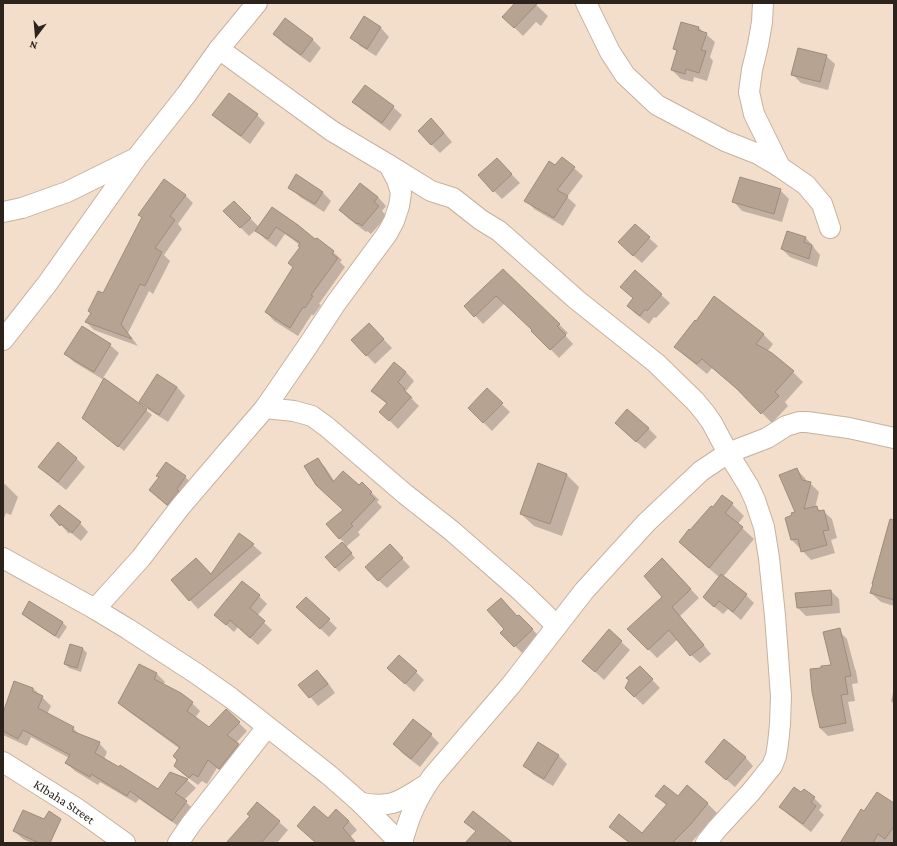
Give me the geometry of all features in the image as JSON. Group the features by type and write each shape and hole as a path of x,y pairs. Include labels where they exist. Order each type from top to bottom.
{"street":[{"path":"3,340 47,284 137,157 186,95 219,49 258,3"},
{"path":"586,3 610,52 625,75 657,105 725,142 758,154 806,185 822,204 830,228"},
{"path":"763,3 762,22 749,92 754,114 780,167"},
{"path":"219,49 332,131 431,191 453,198 481,220 500,231 577,300 656,363 705,413 749,487 764,527 775,616 781,696 780,724 776,756 772,766 706,843"},
{"path":"3,212 22,208 67,192 137,157"},
{"path":"95,609 141,558 182,506 265,408 336,303 386,234 394,221 400,206 401,193 389,165"},
{"path":"400,206 406,205 431,191"},
{"path":"265,408 294,411 312,416 327,427 405,494 452,531 522,592 557,626"},
{"path":"3,558 95,609 197,674 267,726 329,775 361,803 401,843 407,822 427,784 511,685 584,590 646,523 702,471 728,453 767,438 791,425 803,422 849,428 893,443"},
{"path":"178,843 267,726"},
{"name":"KIbaha Street","path":"3,762 76,808 125,843"},
{"path":"361,803 385,805 398,802 427,784"}],"building":[{"path":"515,3 538,3 514,28 502,17"},
{"path":"364,16 381,27 367,49 350,38"},
{"path":"285,18 313,39 301,55 273,34"},
{"path":"681,22 699,27 698,30 707,33 701,50 706,51 699,73 686,69 685,74 671,70 677,50 673,49"},
{"path":"798,48 827,55 820,82 791,75"},
{"path":"365,85 394,106 382,123 352,102"},
{"path":"229,93 258,114 241,136 212,115"},
{"path":"431,118 444,133 431,145 418,131"},
{"path":"562,157 575,167 557,190 568,196 554,218 524,201 549,161 555,165"},
{"path":"497,158 512,174 493,192 478,175"},
{"path":"296,174 323,192 315,204 288,188"},
{"path":"740,177 781,189 774,214 732,202"},
{"path":"164,179 186,195 170,216 175,220 155,248 162,252 145,286 140,284 121,324 132,339 85,322 91,313 88,311 98,291 103,293 142,217 138,215"},
{"path":"360,183 378,197 374,202 379,206 362,226 358,223 357,224 339,210"},
{"path":"234,201 251,218 240,228 223,211"},
{"path":"272,207 315,239 317,238 334,251 332,254 338,258 311,295 313,296 305,308 303,307 290,328 265,312 293,267 288,263 300,247 298,246 300,243 276,227 268,239 255,231"},
{"path":"635,224 650,237 633,256 618,242"},
{"path":"787,231 806,237 804,242 812,245 809,259 781,249"},
{"path":"503,269 560,324 557,326 566,335 550,350 531,331 532,330 496,296 474,317 464,306"},
{"path":"635,270 662,294 647,311 645,309 640,316 627,306 633,298 620,287"},
{"path":"714,296 764,334 756,344 772,353 794,371 775,392 779,396 761,414 736,388 702,359 697,364 674,347 695,320 696,321"},
{"path":"369,323 384,339 366,356 351,340"},
{"path":"82,326 111,344 94,372 64,354"},
{"path":"394,362 406,372 398,382 411,397 389,421 379,412 387,403 371,391"},
{"path":"157,374 177,387 159,415 139,402"},
{"path":"104,378 147,409 118,447 82,418"},
{"path":"487,388 503,403 483,423 468,408"},
{"path":"627,409 649,428 636,442 615,423"},
{"path":"58,442 77,458 58,482 38,467"},
{"path":"318,458 333,482 343,471 359,485 362,482 372,492 370,494 375,499 351,524 353,526 339,539 326,524 343,510 316,485 304,466"},
{"path":"166,462 186,476 177,489 179,491 167,505 149,490 159,477 156,476"},
{"path":"538,463 567,474 550,524 520,514"},
{"path":"797,468 802,480 811,482 804,509 817,506 818,511 824,510 829,530 823,531 827,545 801,552 798,539 791,540 785,518 792,515 791,513 795,512 779,475"},
{"path":"722,495 733,503 725,513 743,527 709,568 679,542 711,506 713,507"},
{"path":"59,505 81,522 72,533 61,524 60,526 50,515"},
{"path":"890,519 894,520 894,600 870,593"},
{"path":"239,533 254,544 189,601 171,580 196,558 211,574"},
{"path":"342,542 352,553 335,568 325,557"},
{"path":"390,544 403,558 378,581 365,567"},
{"path":"662,558 691,589 672,607 704,645 690,656 669,630 648,650 627,629 662,597 644,576"},
{"path":"721,574 747,594 733,612 719,601 714,607 703,597"},
{"path":"242,581 260,595 250,608 265,621 250,638 230,620 226,625 214,615"},
{"path":"831,590 832,605 797,608 795,593"},
{"path":"306,597 330,619 320,629 296,607"},
{"path":"501,598 517,616 519,615 533,629 514,647 500,633 504,629 487,610"},
{"path":"29,601 63,622 55,636 22,614"},
{"path":"840,628 851,676 845,677 848,694 841,695 846,723 820,728 812,692 810,669 831,665 823,632"},
{"path":"609,629 622,641 595,672 582,661"},
{"path":"70,644 83,648 77,668 64,664"},
{"path":"399,655 417,671 405,684 387,668"},
{"path":"139,664 157,673 154,679 181,693 193,702 187,711 209,727 226,709 240,722 227,735 239,744 219,769 208,760 198,777 193,774 189,778 174,766 177,760 173,756 180,747 118,703"},
{"path":"640,666 653,679 634,697 625,688 629,680 626,678"},
{"path":"317,670 328,684 309,698 298,685"},
{"path":"14,681 33,688 32,691 43,696 38,708 74,727 72,731 100,742 95,753 119,767 120,765 158,789 170,772 188,779 175,793 187,801 172,821 130,791 127,796 91,774 90,777 65,763 70,755 23,730 18,739 3,731 3,713"},
{"path":"413,719 432,734 411,759 393,744"},
{"path":"724,739 746,757 726,780 705,762"},
{"path":"538,742 559,755 544,779 523,766"},
{"path":"664,785 678,796 687,785 708,803 691,824 672,843 630,843 609,827 619,814 642,833 667,804 655,796"},
{"path":"794,787 801,792 804,789 815,797 811,802 816,806 803,824 779,807"},
{"path":"877,792 894,803 894,826 885,839 878,834 873,843 840,843 861,809 864,811"},
{"path":"257,802 280,821 261,843 226,843 250,816 247,814"},
{"path":"314,806 328,818 336,809 349,821 343,828 356,843 316,843 297,826"},
{"path":"23,810 44,819 49,811 61,819 50,843 39,843 13,831"},
{"path":"473,811 513,843 465,843 476,831 464,822"}]}
